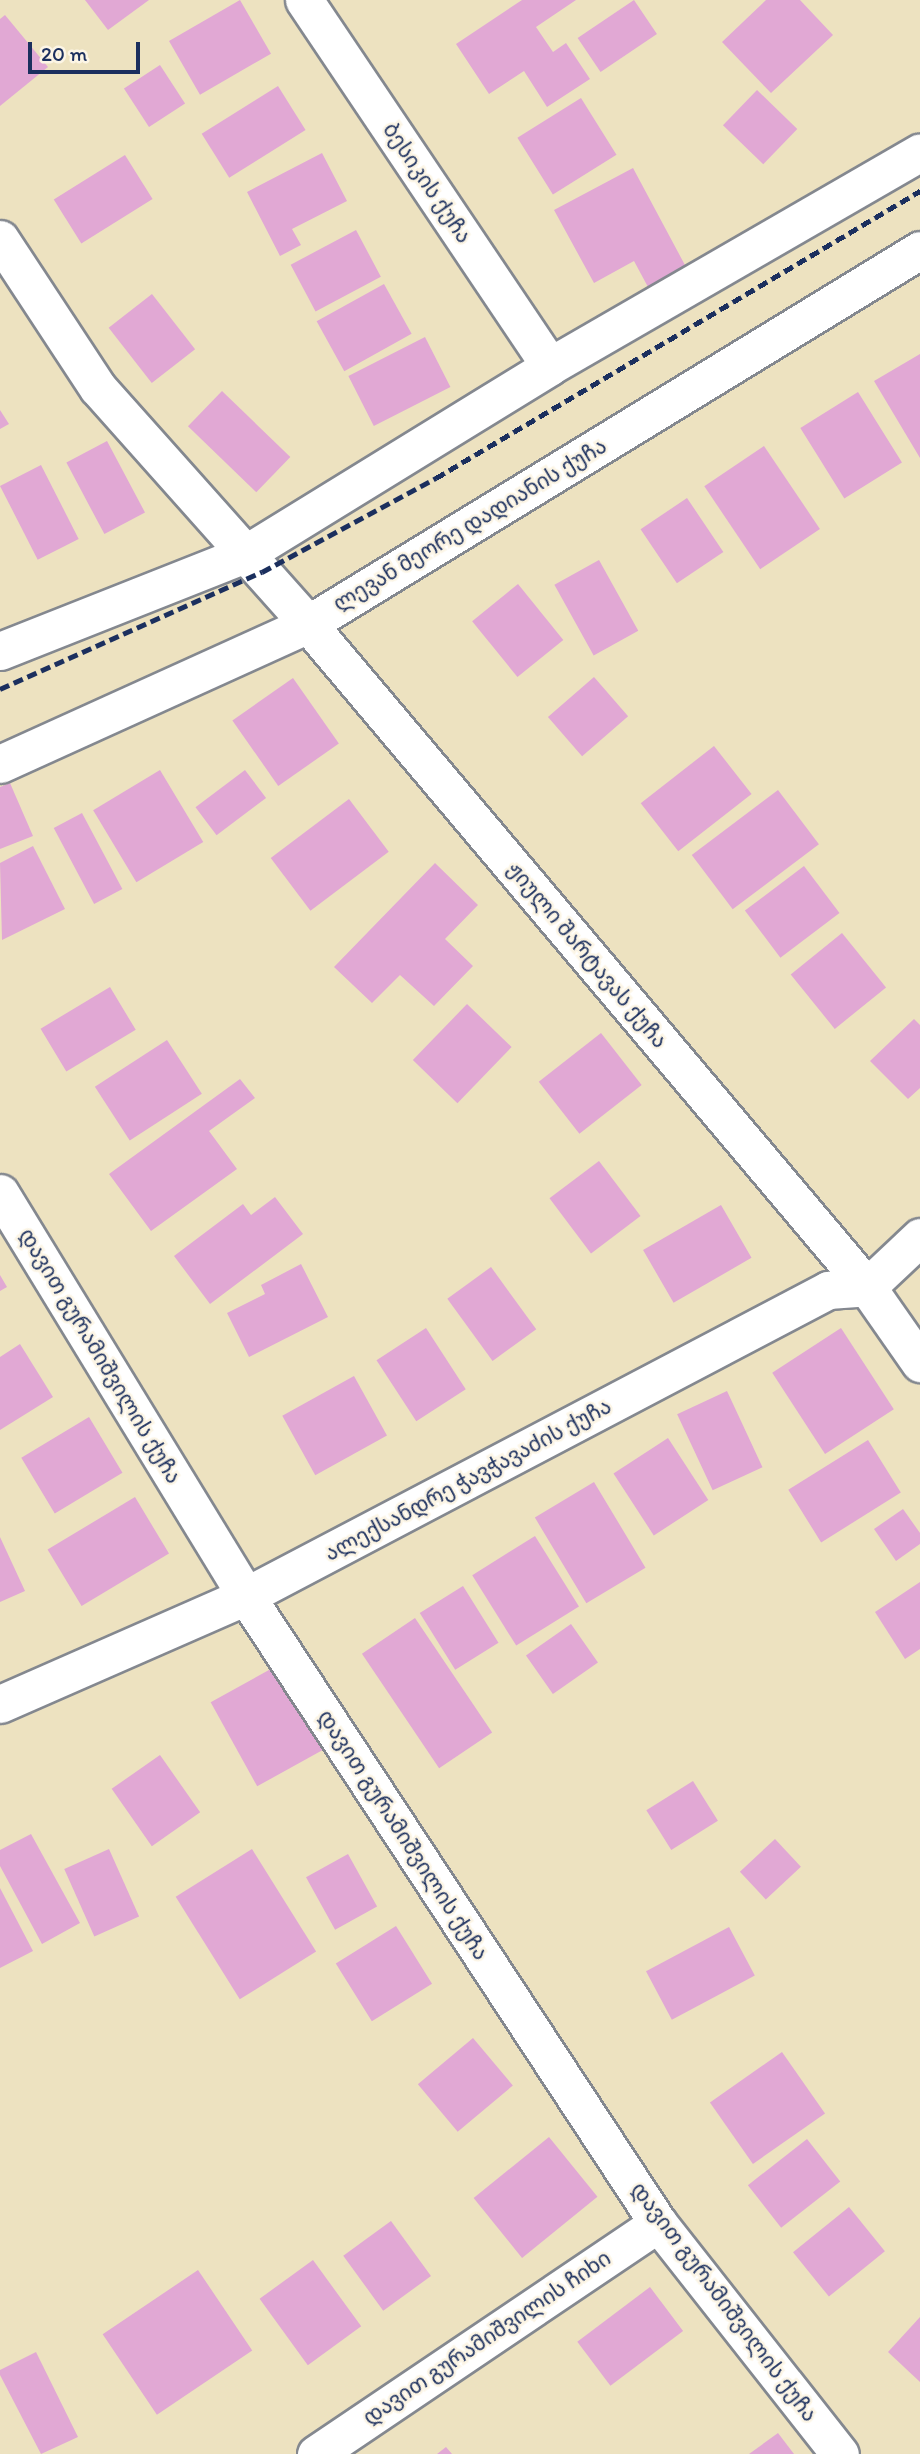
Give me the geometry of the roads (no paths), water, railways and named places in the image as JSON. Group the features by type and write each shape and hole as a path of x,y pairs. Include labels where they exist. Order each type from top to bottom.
{"street":[{"name":"ბესიკის ქუჩა","path":"304,0 550,366"},
{"path":"0,651 245,554 550,366 920,152"},
{"name":"ჟიული შარტავას ქუჩა","path":"0,239 98,388 308,624 867,1287 920,1363"},
{"name":"ლევან მეორე დადიანის ქუჩა","path":"0,764 308,624 920,250"},
{"name":"დავით გურამიშვილის ქუჩა","path":"0,1193 246,1596 658,2222 840,2454"},
{"path":"867,1287 920,1237"},
{"name":"ალექსანდრე ჭავჭავაძის ქუჩა","path":"0,1704 246,1596 828,1290 867,1287"},
{"name":"დავით გურამიშვილის ჩიხი","path":"316,2454 658,2222"}],"railway":[{"path":"0,689 262,572 436,478 920,191"}]}
